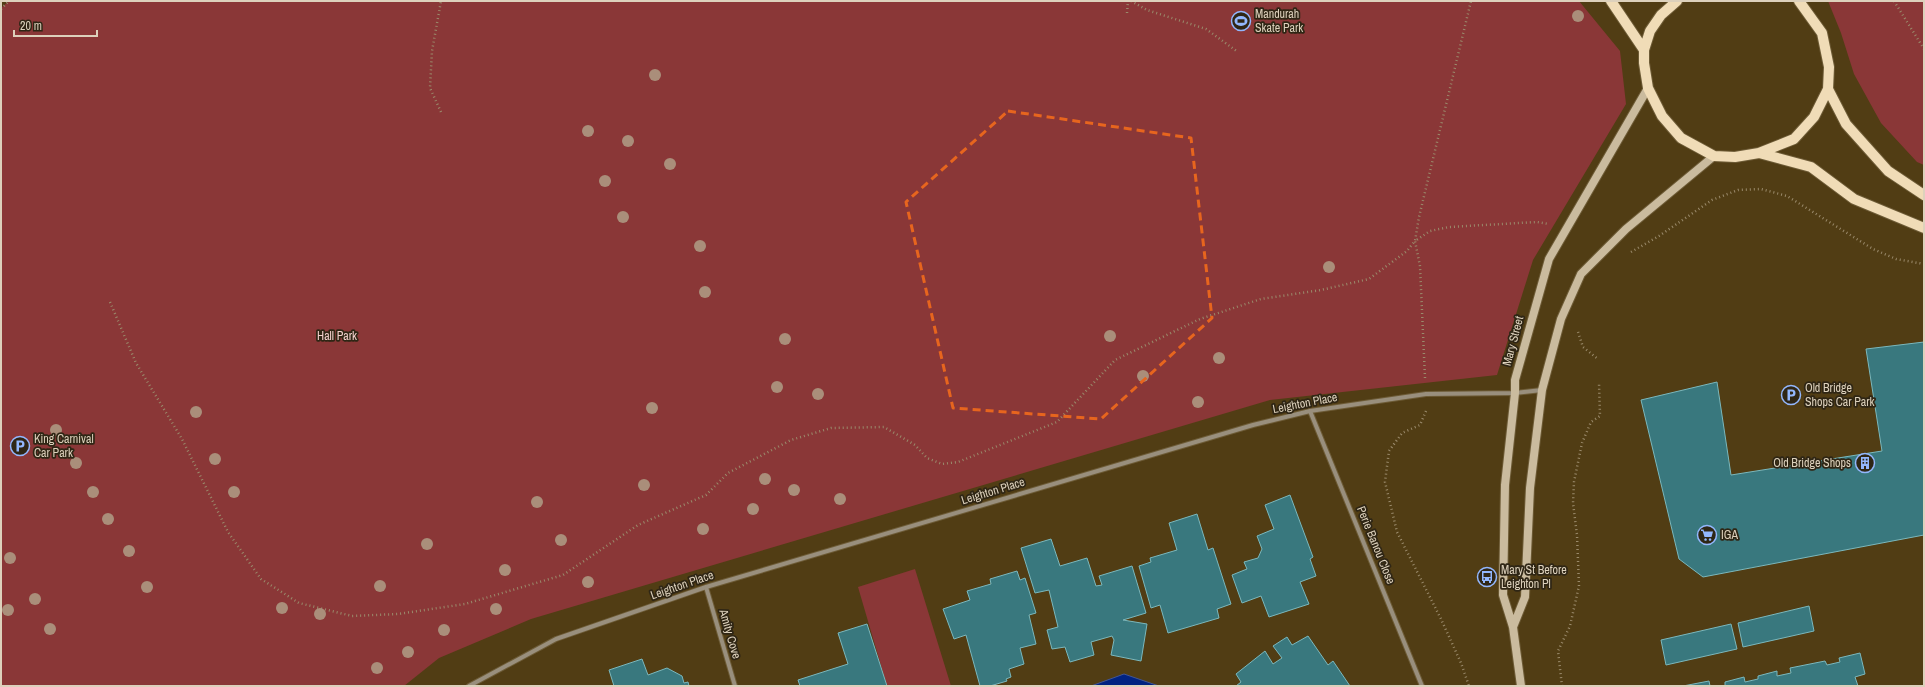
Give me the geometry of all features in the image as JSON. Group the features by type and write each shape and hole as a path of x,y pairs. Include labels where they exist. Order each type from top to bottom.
{"main road":[{"path":"1611,1 1644,50"},
{"path":"1677,1 1661,15 1650,30 1644,50 1644,63 1648,88 1662,116 1681,138 1714,156 1735,157 1759,152 1794,139 1814,117 1828,89 1829,67 1822,33 1799,1"},
{"path":"1828,89 1846,124 1888,172 1924,195"},
{"path":"1759,152 1811,167 1854,199 1924,228"}],"street":[{"name":"Mary Street","path":"1520,686 1513,627 1503,595 1505,485 1515,393 1515,380 1549,259 1648,88"},
{"name":"Mary Street","path":"1513,627 1525,597 1530,488 1542,390 1561,319 1581,274 1626,229 1714,156"},
{"name":"Leighton Place","path":"468,686 556,639 706,587 1245,427 1310,410 1426,394 1515,393 1542,390"},
{"name":"Perie Banou Close","path":"1310,410 1422,686"},
{"name":"Amity Cove","path":"706,587 735,686"}],"path":[{"path":"1,9 9,1"},
{"path":"441,1 432,51 430,88 441,112"},
{"path":"1127,13 1128,1"},
{"path":"1132,1 1147,10 1206,29 1238,52"},
{"path":"1469,686 1461,663 1441,619 1397,532 1385,482 1389,452 1402,433 1420,425 1426,411 1420,266 1415,241 1419,217 1471,1"},
{"path":"1894,1 1924,49"},
{"path":"1629,253 1659,236 1712,200 1738,190 1762,189 1787,196 1873,249 1896,259 1924,264"},
{"path":"110,302 136,363 182,438 228,532 261,579 299,604 352,616 398,614 465,604 563,575 638,525 706,495 728,473 791,440 831,428 884,427 915,444 927,458 942,464 958,462 982,454 1057,422 1115,360 1200,320 1261,299 1321,290 1369,279 1407,251 1415,241 1430,231 1449,227 1537,222 1554,224 1565,231"},
{"path":"1577,329 1583,347 1598,360"},
{"path":"1562,686 1558,651 1570,626 1579,586 1576,535 1572,503 1574,482 1582,443 1591,422 1600,416 1599,383"}],"highlighted area":[{"path":"1008,111 1191,138 1212,318 1101,419 953,408 906,202"}],"green space":[{"name":"Hall Park","path":"9,1 1579,1 1620,51 1626,104 1533,260 1497,375 1270,400 531,619 439,658 404,686 1,686 1,8"},
{"path":"1828,1 1924,1 1924,165 1917,162 1881,123 1854,74 1841,33"},
{"path":"915,569 951,686 887,686 858,587"}],"shaded area":[{"path":"1124,674 1159,686 1091,686"}],"building":[{"name":"Old Bridge Shops","path":"1924,342 1924,535 1703,577 1679,559 1641,400 1717,382 1731,475 1882,451 1866,349"},
{"path":"1290,495 1313,557 1310,559 1316,576 1300,582 1309,604 1269,617 1261,596 1242,603 1232,575 1247,569 1244,562 1258,558 1262,549 1257,536 1274,529 1265,505"},
{"path":"1197,514 1208,550 1213,548 1231,604 1217,609 1219,618 1168,633 1160,605 1151,608 1139,566 1151,562 1150,558 1177,550 1169,523"},
{"path":"1051,539 1060,566 1087,558 1096,586 1102,585 1099,576 1132,566 1146,613 1123,620 1147,624 1141,661 1111,655 1114,640 1112,636 1091,642 1094,655 1070,662 1065,647 1052,649 1047,630 1058,627 1049,590 1035,593 1021,548"},
{"path":"1017,571 1020,580 1025,578 1036,613 1029,615 1036,644 1020,648 1024,664 1009,669 1011,677 1006,679 1007,681 990,686 980,686 966,635 954,639 943,609 970,600 967,591 991,584 990,579"},
{"path":"1809,606 1814,631 1743,647 1738,623"},
{"path":"867,624 887,686 800,686 798,680 848,664 838,633"},
{"path":"1731,624 1737,649 1666,665 1661,640"},
{"path":"1308,636 1328,665 1333,661 1350,686 1236,686 1241,682 1236,674 1265,651 1273,664 1282,658 1273,646 1287,637 1292,645"},
{"path":"1860,653 1865,674 1855,677 1858,686 1725,686 1725,682 1744,677 1745,682 1758,679 1758,676 1777,671 1777,676 1791,673 1790,668 1825,661 1827,665 1840,662 1839,658"},
{"path":"642,659 648,675 667,668 682,676 684,683 688,682 689,686 614,686 609,670"},
{"path":"1709,681 1710,686 1683,686"}],"place":[{"name":"Mandurah Skate Park","path":"1241,21"},
{"name":"Old Bridge Shops Car Park","path":"1791,395"},
{"name":"King Carnival Car Park","path":"20,446"},
{"name":"Old Bridge Shops","path":"1865,463"},
{"name":"IGA","path":"1707,535"},
{"name":"Mary St Before Leighton Pl","path":"1487,577"}]}
